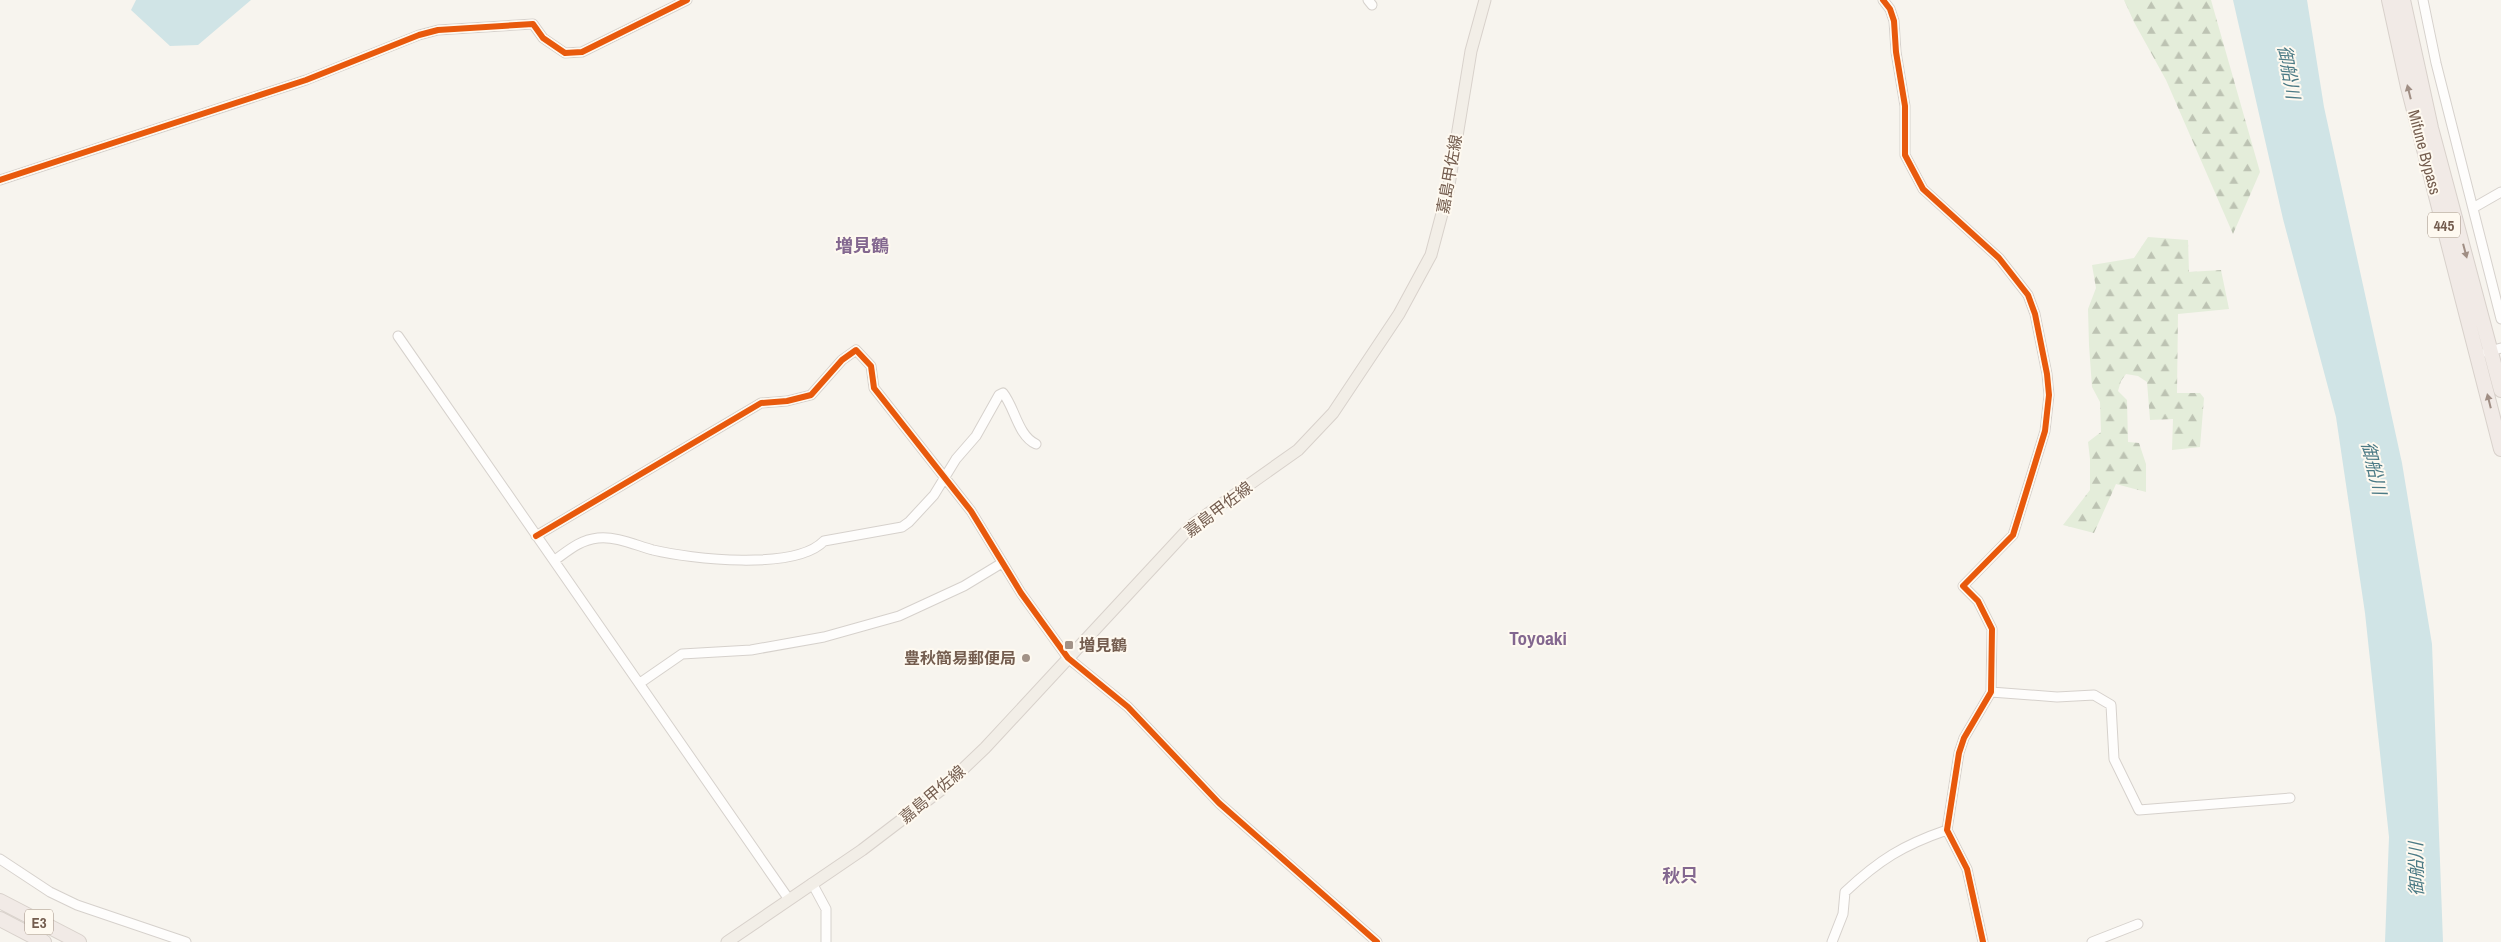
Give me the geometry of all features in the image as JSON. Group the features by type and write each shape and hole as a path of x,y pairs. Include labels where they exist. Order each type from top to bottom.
{"highway":[{"name":"Mifune Bypass","path":"2389,0 2408,87 2501,449"},
{"name":"Mifune Bypass","path":"2403,0 2432,128 2496,349 2501,390"},
{"name":"E3","path":"0,901 79,942"},
{"name":"E3","path":"0,919 44,942"}],"main road":[{"name":"嘉島甲佐線","path":"727,942 788,898 862,850 942,789 986,748 1192,525 1303,445 1332,413 1399,314 1431,255 1448,191 1471,50 1485,0"}],"street":[{"path":"0,180 306,80 418,35 438,30 533,24 543,38 565,54 582,52 687,0"},
{"path":"1883,0 1890,9 1894,21 1896,52 1905,106 1905,155 1923,190 1999,258 2028,295 2047,374 2049,395 2045,431 2013,536 1963,586 1978,601 1992,628 1991,692 1964,738 1959,753 1947,830 1967,869 1983,942"},
{"path":"2423,0 2436,64 2501,319"},
{"path":"2473,208 2501,192"},
{"path":"398,336 788,898"},
{"path":"2478,354 2496,349"},
{"path":"536,536 761,403 787,401 811,395 842,360 856,350 871,366 874,388 971,510 1002,564 1068,658 1128,707 1219,803 1377,942"},
{"path":"555,560 581,541 599,538 613,538 655,550 724,560 772,560 818,548 824,541 902,527 922,510 946,478 956,459 976,436 999,395 1003,394 1024,434 1029,441 1036,444"},
{"path":"640,683 682,654 751,650 824,637 899,616 964,586 1002,564"},
{"path":"1991,692 2057,697 2094,695 2111,705 2114,759 2139,810 2290,798"},
{"path":"1832,942 1843,914 1845,892 1870,869 1912,842 1947,830"},
{"path":"0,859 50,892 77,905 186,942"},
{"path":"812,883 826,909 826,942"},
{"path":"2092,942 2138,924"}],"green space":[{"path":"2124,0 2211,0 2260,172 2233,234 2166,80"},
{"path":"2148,237 2188,240 2189,272 2221,270 2229,309 2178,314 2177,393 2200,393 2204,398 2200,447 2172,450 2173,419 2150,420 2147,382 2138,376 2126,374 2121,381 2118,391 2127,400 2128,442 2139,443 2146,464 2146,492 2116,484 2094,533 2063,525 2090,490 2088,442 2101,432 2100,402 2092,387 2089,345 2088,309 2096,288 2092,265 2134,258"}],"water":[{"path":"136,0 251,0 198,45 170,46 131,10"},
{"name":"御船川","path":"2233,0 2307,0 2324,107 2402,463 2432,644 2443,942 2385,942 2389,837 2365,613 2336,417 2283,219"}],"cycle path":[{"path":"0,180 306,80 419,35 438,30 533,24 543,38 565,53 582,52 687,0"},
{"path":"1883,0 1890,9 1894,21 1896,52 1905,106 1905,155 1923,189 1999,258 2028,295 2035,314 2047,374 2049,395 2045,431 2013,535 1963,586 1978,601 1992,629 1991,692 1964,738 1959,753 1947,830 1967,869 1983,942"},
{"path":"536,536 761,403 787,401 811,395 842,360 856,350 871,366 874,388 971,511 1021,593 1068,658 1128,707 1219,803 1377,942"}],"place":[{"name":"増見鶴","path":"1069,645"},
{"name":"豊秋簡易郵便局","path":"1026,658"}],"district":[{"name":"増見鶴","path":"862,245"},
{"name":"Toyoaki","path":"1538,638"},
{"name":"秋只","path":"1680,875"}]}
